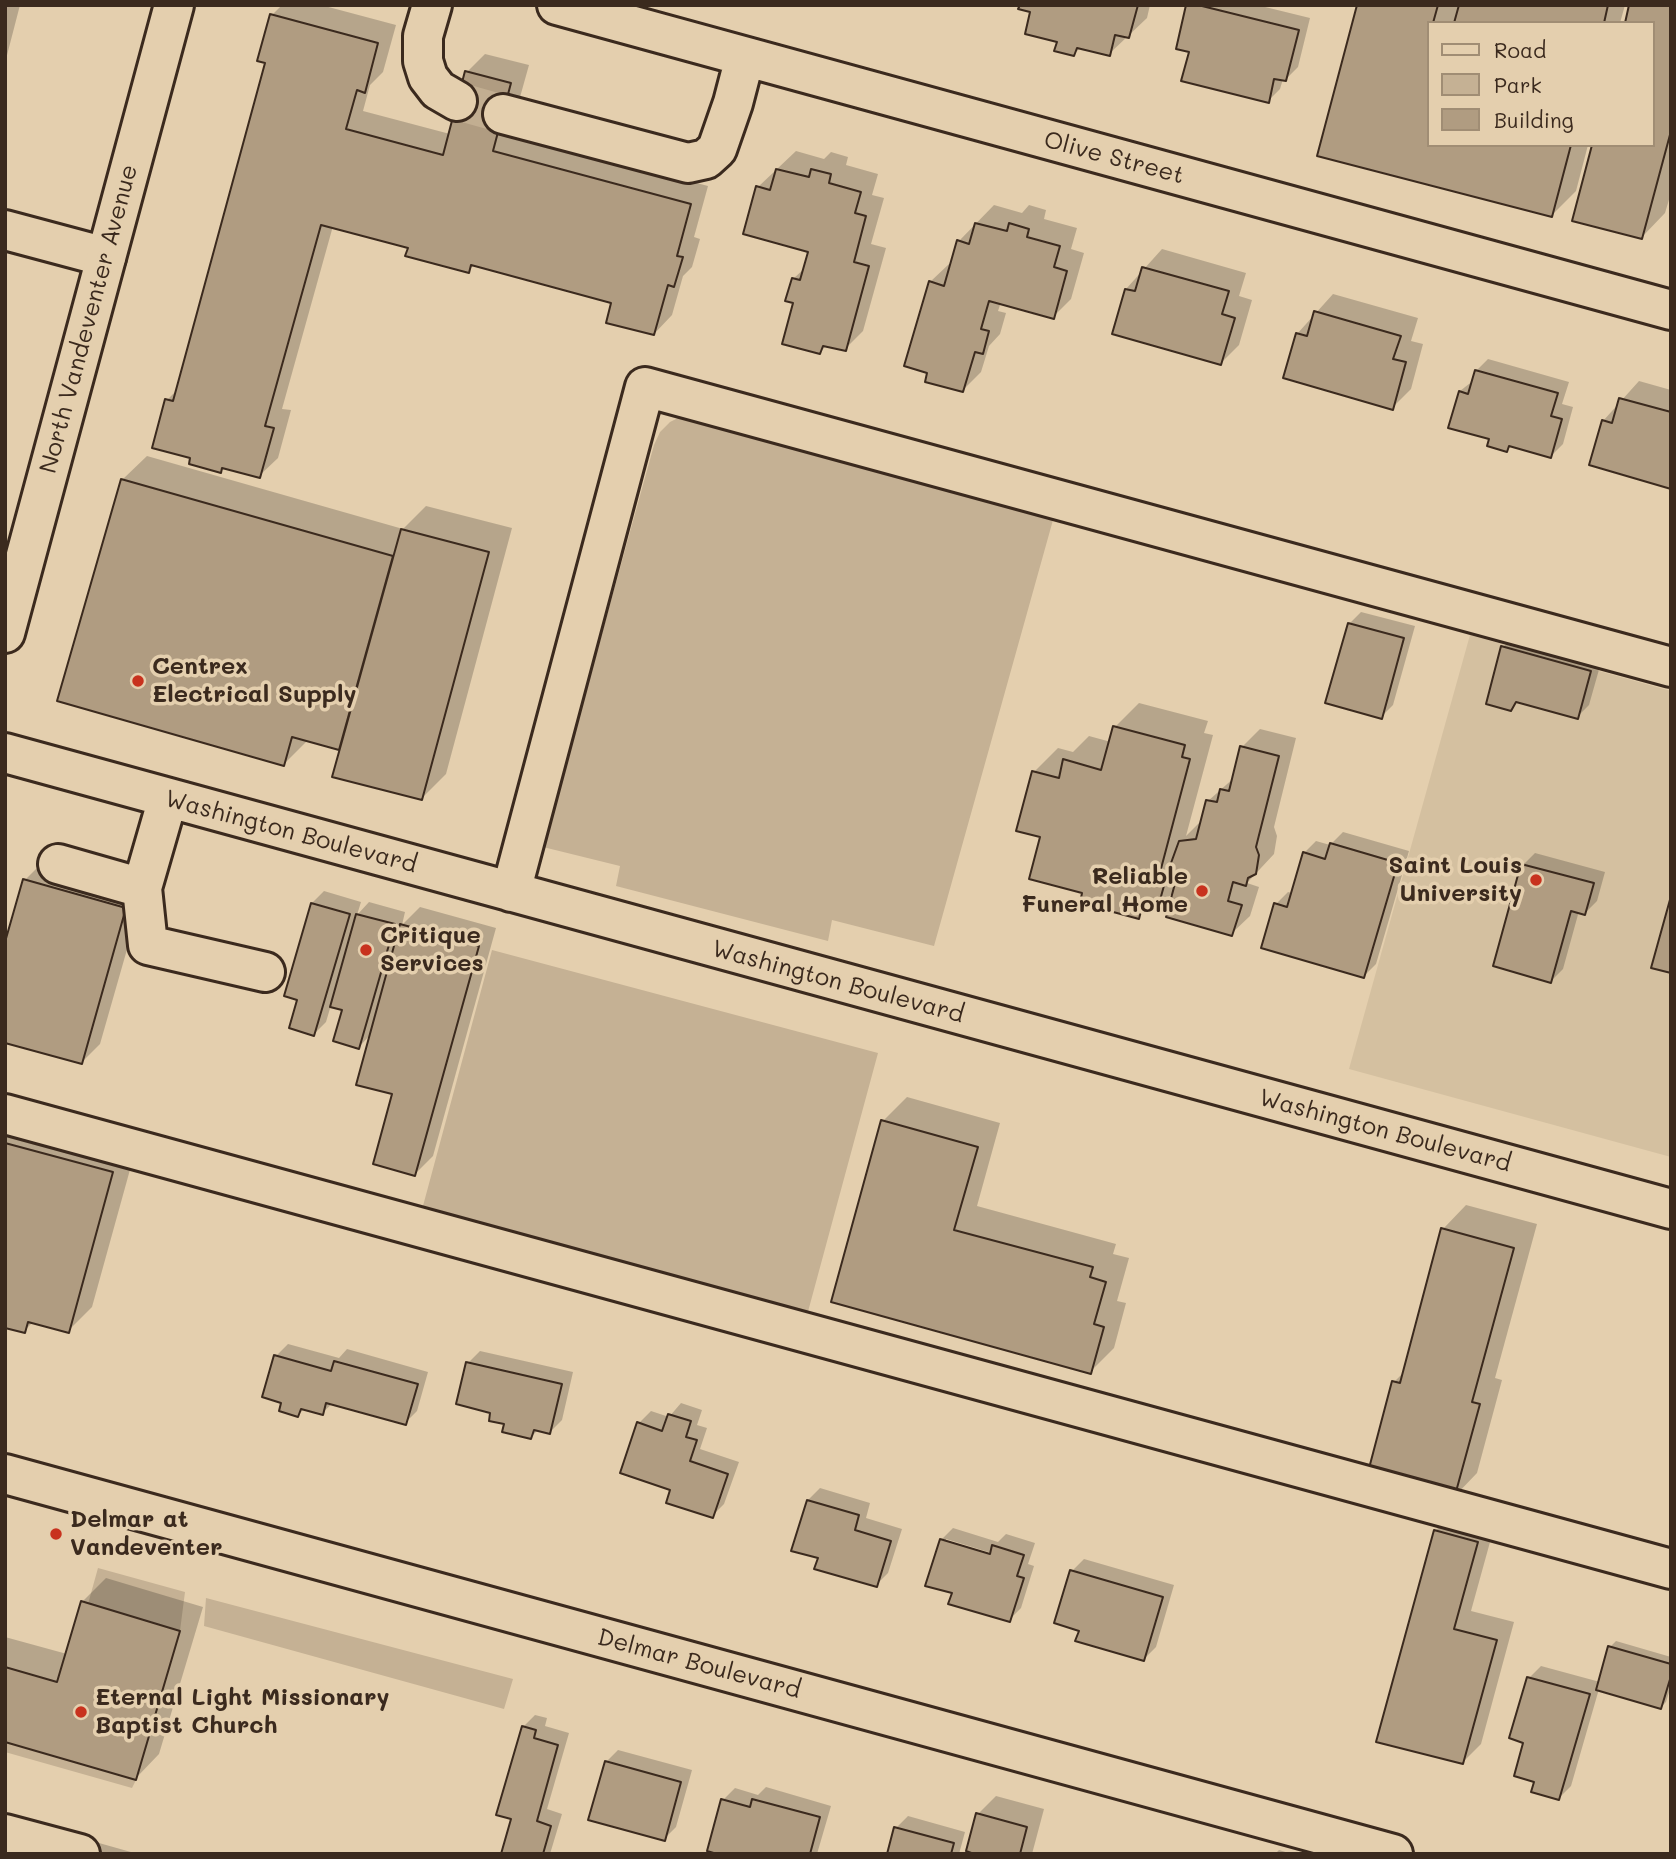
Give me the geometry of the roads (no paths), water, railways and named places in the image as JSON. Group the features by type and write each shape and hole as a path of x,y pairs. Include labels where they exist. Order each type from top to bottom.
{"street":[{"name":"North Vandeventer Avenue","path":"5,634 174,5"},
{"path":"432,5 423,36 423,61 428,77 438,90 457,101"},
{"name":"Olive Street","path":"557,5 1671,310"},
{"path":"503,114 688,163 706,159 717,149 733,103 744,57"},
{"path":"5,230 106,257"},
{"path":"511,892 645,387 1671,667"},
{"name":"Washington Boulevard","path":"5,753 1671,1209"},
{"path":"169,798 142,888 148,945 265,972"},
{"path":"58,864 142,888"},
{"path":"5,1114 1671,1569"},
{"name":"Delmar Boulevard","path":"5,1474 1393,1854"},
{"path":"5,1834 80,1854"}],"tunnel":[{"path":"457,101 503,114"}],"place":[{"name":"Centrex Electrical Supply","path":"138,681"},
{"name":"Saint Louis University","path":"1536,880"},
{"name":"Reliable Funeral Home","path":"1202,891"},
{"name":"Critique Services","path":"366,950"},
{"name":"Delmar at Vandeventer","path":"56,1534"},
{"name":"Eternal Light Missionary Baptist Church","path":"81,1712"}]}
